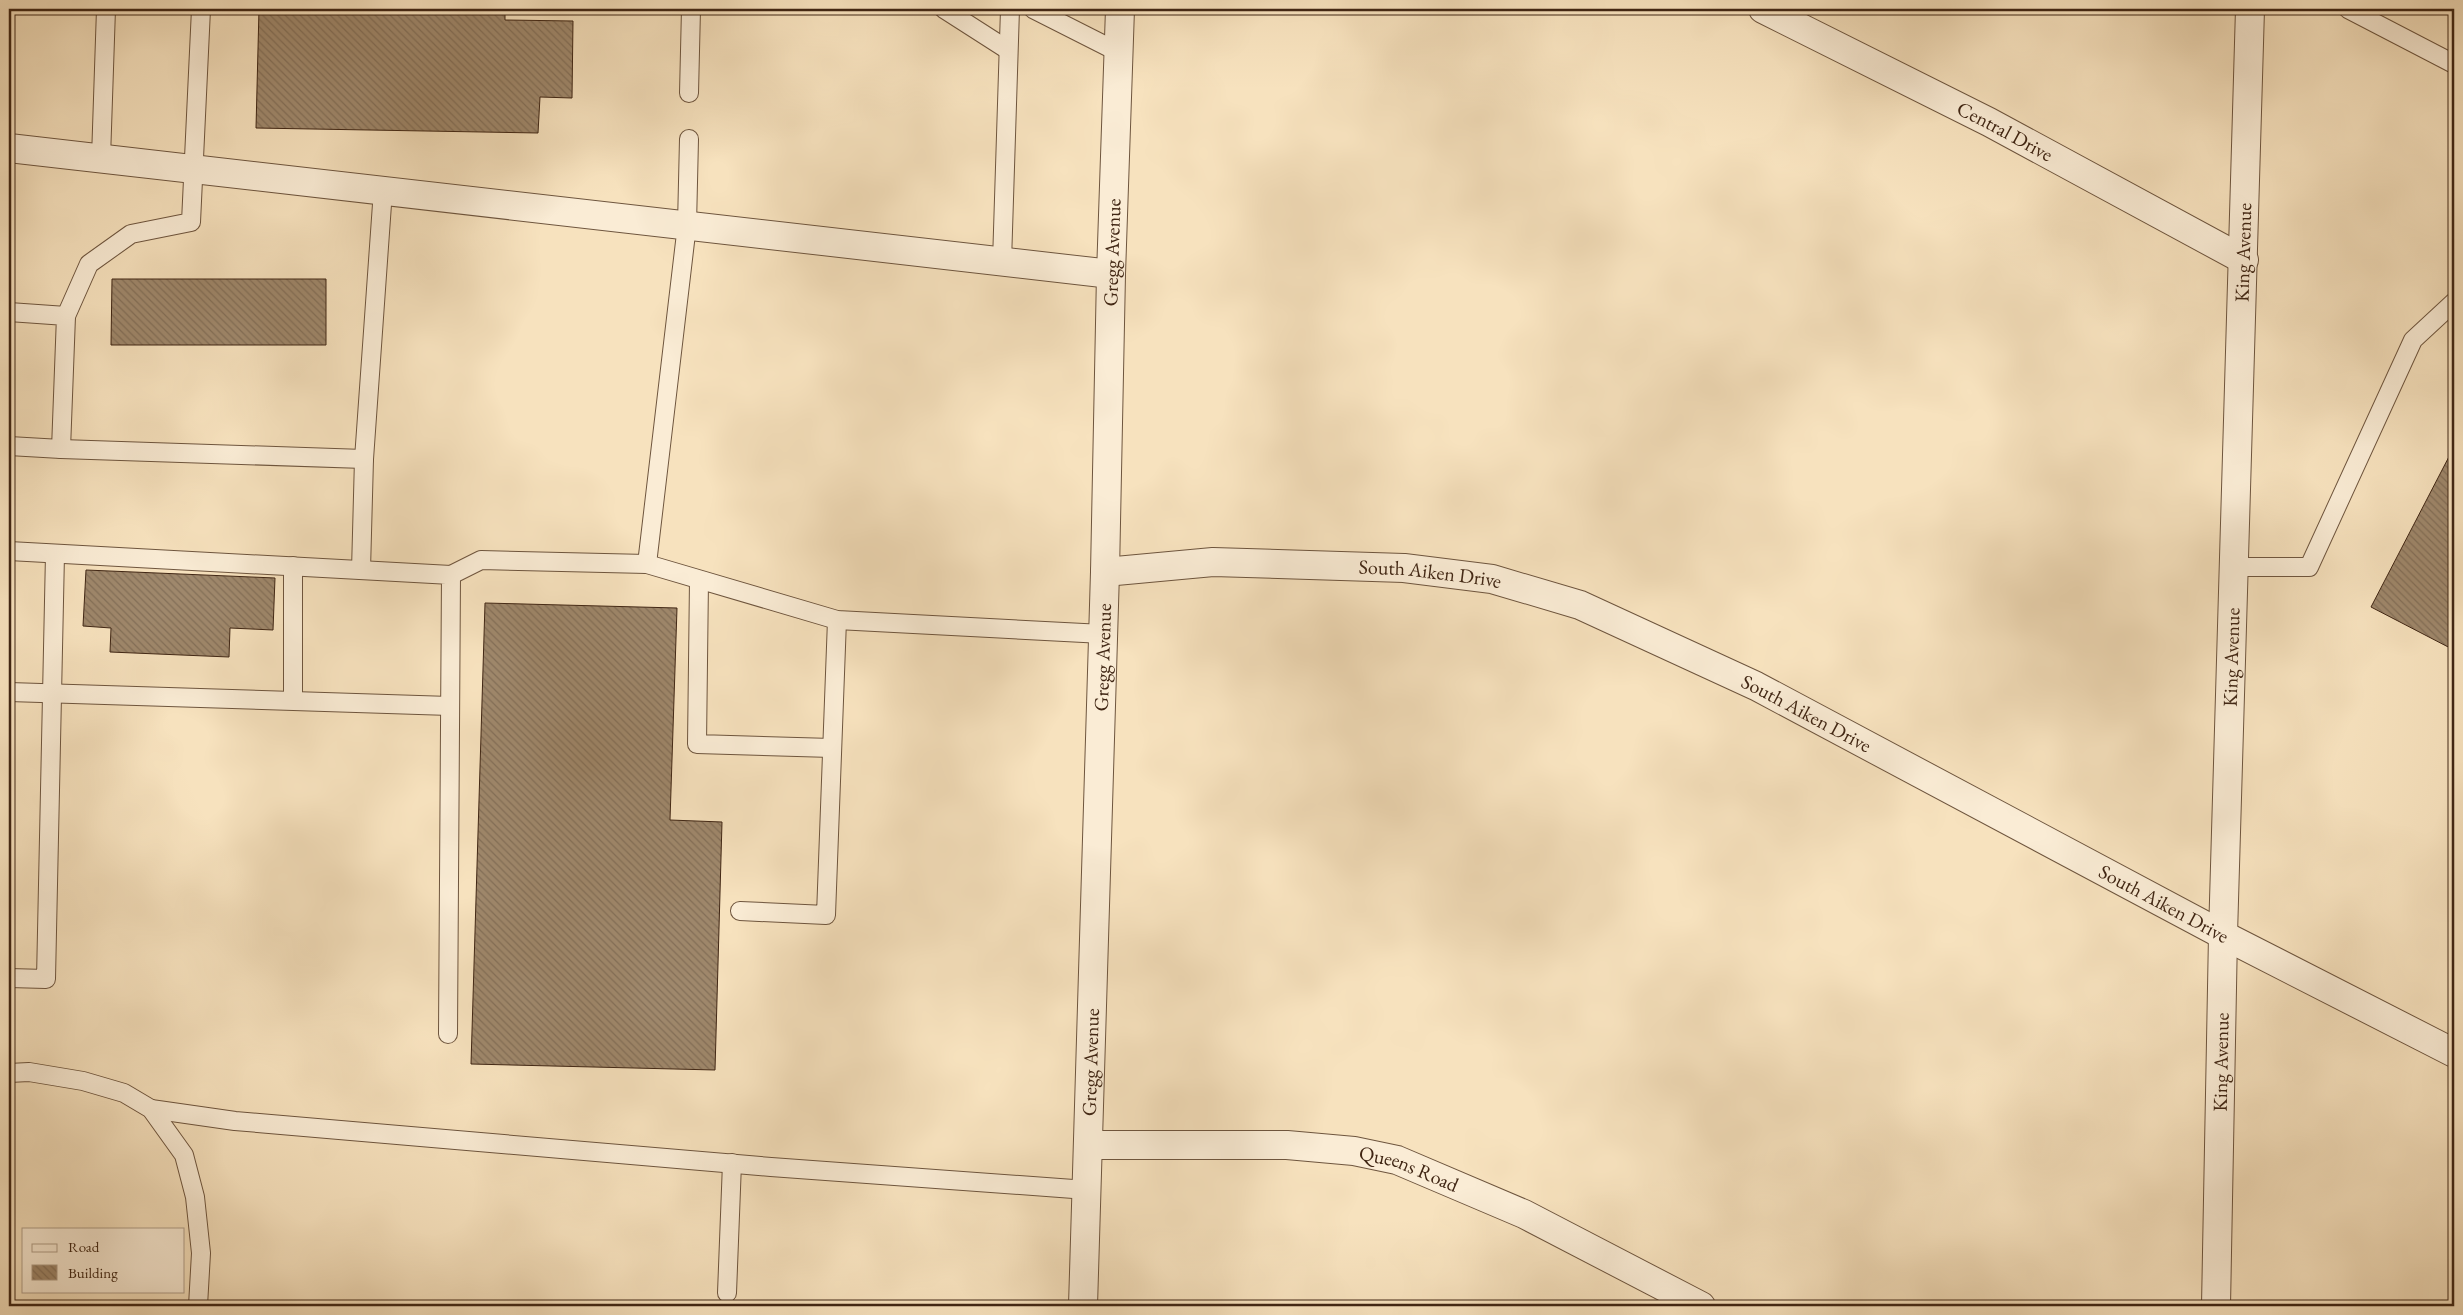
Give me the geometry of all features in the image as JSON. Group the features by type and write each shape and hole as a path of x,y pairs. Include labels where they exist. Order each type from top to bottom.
{"street":[{"name":"Gregg Avenue","path":"1084,1306 1105,572 1111,274 1120,9"},
{"name":"Central Drive","path":"1763,9 1989,122 2244,260"},
{"name":"King Avenue","path":"2216,1306 2223,935 2250,9"},
{"path":"9,148 1111,274"},
{"name":"South Aiken Drive","path":"1105,572 1213,562 1404,568 1492,579 1580,605 1756,686 2223,935 2454,1052"},
{"name":"Queens Road","path":"1088,1146 1287,1145 1354,1151 1397,1160 1524,1214 1701,1306"}],"lane":[{"path":"101,158 106,9"},
{"path":"62,450 66,316 89,264 131,234 190,222 195,168 201,9"},
{"path":"689,93 691,9"},
{"path":"944,9 1008,50"},
{"path":"1002,262 1010,9"},
{"path":"1033,9 1118,52"},
{"path":"2348,9 2454,64"},
{"path":"647,564 687,225 689,139"},
{"path":"361,570 364,460 383,190"},
{"path":"2234,567 2309,567 2414,340 2454,302"},
{"path":"9,312 66,316"},
{"path":"9,446 62,450 364,460"},
{"path":"9,551 451,575 481,560 647,564 837,620 1103,634"},
{"path":"9,978 46,980 55,554"},
{"path":"293,566 293,700"},
{"path":"448,1034 451,575"},
{"path":"699,580 697,744 832,748"},
{"path":"740,910 826,915 837,620"},
{"path":"9,692 450,706"},
{"path":"9,1073 29,1072 83,1081 124,1093 151,1109 235,1121 732,1163 1087,1190"},
{"path":"151,1109 184,1155 195,1197 202,1253 198,1306"},
{"path":"727,1293 732,1163"}],"building":[{"path":"259,9 505,9 505,20 573,21 572,98 540,97 538,133 256,128"},
{"path":"112,279 326,279 326,345 111,345"},
{"path":"2454,447 2454,650 2371,607"},
{"path":"86,570 275,578 273,630 230,628 229,657 110,652 111,628 83,626"},
{"path":"485,603 677,608 670,820 722,822 715,1070 471,1064"}]}
